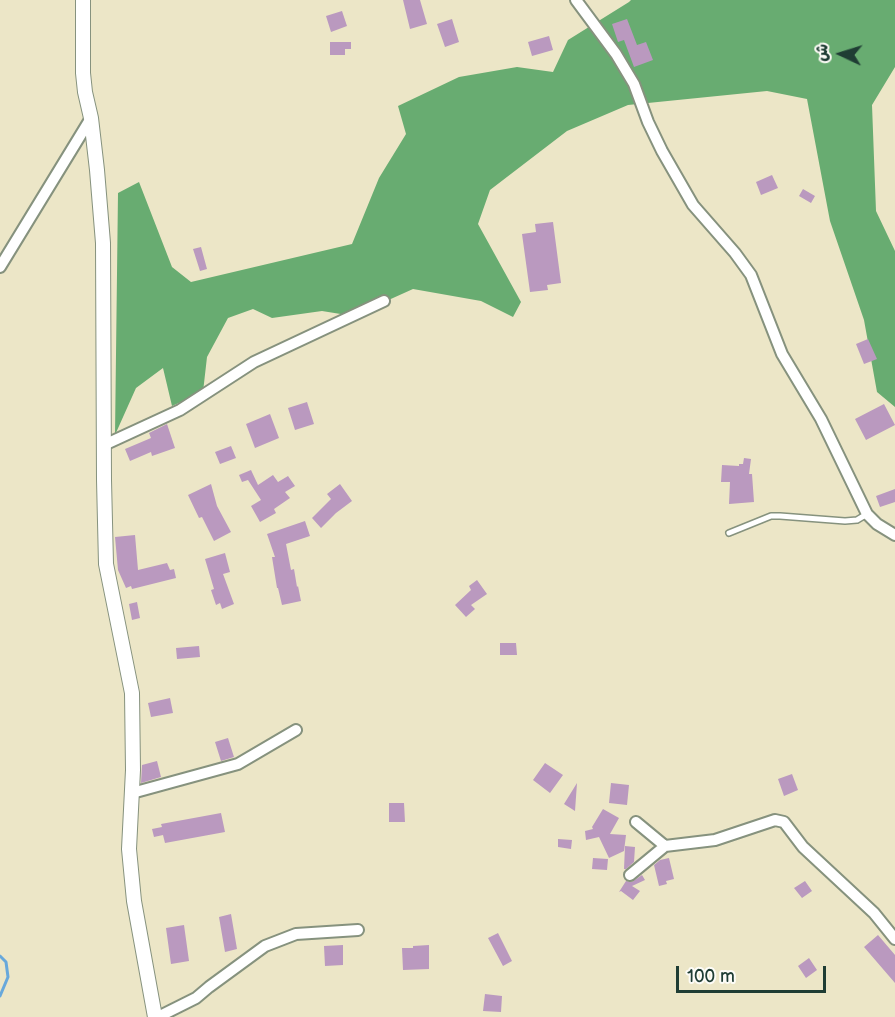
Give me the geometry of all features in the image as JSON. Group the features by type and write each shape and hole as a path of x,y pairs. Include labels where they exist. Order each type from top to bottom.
{"street":[{"path":"83,0 83,73 98,170 103,243 106,564 132,693 133,770 129,849 134,901 156,1017 196,998 265,945 297,934 358,930"},
{"path":"576,0 616,54 633,84 662,151 693,205 751,275 782,354 821,418 867,514 877,524 895,535"},
{"path":"0,267 91,118"},
{"path":"104,445 180,410 254,362 384,301"},
{"path":"132,793 238,764 296,730"},
{"path":"630,875 665,846 715,840 775,820 784,822 803,848 874,913 895,939"},
{"path":"636,822 665,846"}],"lane":[{"path":"729,533 771,516 845,521 857,520 867,514"}],"green space":[{"path":"631,0 895,0 895,67 872,105 876,211 895,251 895,407 877,392 864,320 830,221 807,99 767,91 628,105 567,131 490,190 478,224 521,302 513,317 481,301 413,289 353,316 322,311 272,318 253,309 228,318 207,357 203,392 172,406 163,368 136,388 115,435 118,193 139,182 172,267 191,282 352,244 379,178 406,134 398,106 459,77 517,67 553,72 568,40"}],"building":[{"path":"403,0 420,0 427,24 410,29"},
{"path":"342,11 347,26 331,32 326,16"},
{"path":"452,19 459,42 445,47 437,24"},
{"path":"627,19 637,45 646,42 653,60 634,67 624,40 618,42 612,24"},
{"path":"549,36 553,50 532,56 528,42"},
{"path":"330,42 351,42 351,49 345,49 345,55 330,55"},
{"path":"772,175 778,188 761,195 756,182"},
{"path":"803,189 815,196 811,203 799,196"},
{"path":"553,222 561,283 547,285 548,290 530,292 522,234 536,232 535,224"},
{"path":"201,247 207,269 200,271 193,249"},
{"path":"868,339 877,359 864,364 856,344"},
{"path":"307,402 314,424 295,430 288,408"},
{"path":"884,404 895,425 866,440 855,419"},
{"path":"270,414 279,438 255,448 246,424"},
{"path":"167,424 175,448 152,456 151,452 130,461 125,449 151,438 149,433"},
{"path":"231,446 236,458 220,464 215,452"},
{"path":"744,458 751,459 749,474 752,474 754,502 729,504 730,482 721,482 722,465 739,466 743,464"},
{"path":"251,470 258,485 273,475 278,482 288,476 295,486 285,492 290,498 274,509 276,513 260,522 251,506 261,500 248,480 242,482 239,475"},
{"path":"211,484 217,506 231,532 214,541 188,495"},
{"path":"340,484 352,501 321,528 312,518 331,499 327,494"},
{"path":"895,489 895,502 880,507 876,496"},
{"path":"305,521 310,536 286,544 301,601 282,605 272,557 275,557 267,534"},
{"path":"135,535 138,570 167,563 170,570 174,569 176,578 132,589 131,586 126,588 118,570 115,537"},
{"path":"225,553 230,572 223,574 234,604 222,609 220,603 216,605 205,559"},
{"path":"477,580 487,594 471,605 475,609 466,617 455,605 471,590 469,586"},
{"path":"137,602 140,618 132,620 129,604"},
{"path":"500,643 516,643 517,655 500,655"},
{"path":"199,646 200,657 177,659 176,648"},
{"path":"170,698 173,713 151,717 148,703"},
{"path":"228,738 234,757 221,761 215,742"},
{"path":"157,761 161,777 141,783 142,765"},
{"path":"545,763 563,775 550,793 533,780"},
{"path":"792,774 798,790 784,796 778,779"},
{"path":"577,783 575,811 564,804"},
{"path":"611,783 629,785 627,805 609,803"},
{"path":"389,803 404,803 405,822 389,822"},
{"path":"603,809 619,818 610,834 626,835 624,851 609,858 599,837 586,840 585,831 593,829"},
{"path":"221,813 225,832 165,843 163,835 154,837 152,829 162,827 161,824"},
{"path":"558,839 572,840 571,849 558,847"},
{"path":"625,846 635,847 634,862 624,869"},
{"path":"593,858 608,859 607,870 592,869"},
{"path":"669,858 674,879 659,886 654,865 660,860"},
{"path":"642,875 645,880 632,886 640,891 633,900 621,891 619,892 626,881 632,882"},
{"path":"805,881 812,891 802,898 794,888"},
{"path":"231,914 237,949 225,952 219,917"},
{"path":"184,925 189,961 171,964 166,928"},
{"path":"498,933 512,961 503,966 488,938"},
{"path":"878,935 895,955 895,983 864,947"},
{"path":"343,945 343,965 325,966 324,946"},
{"path":"429,945 429,969 403,970 402,948"},
{"path":"809,958 817,970 806,978 798,966"},
{"path":"485,994 502,996 501,1012 483,1011"}],"waterway":[{"path":"0,956 6,962 8,977 0,996"}]}
